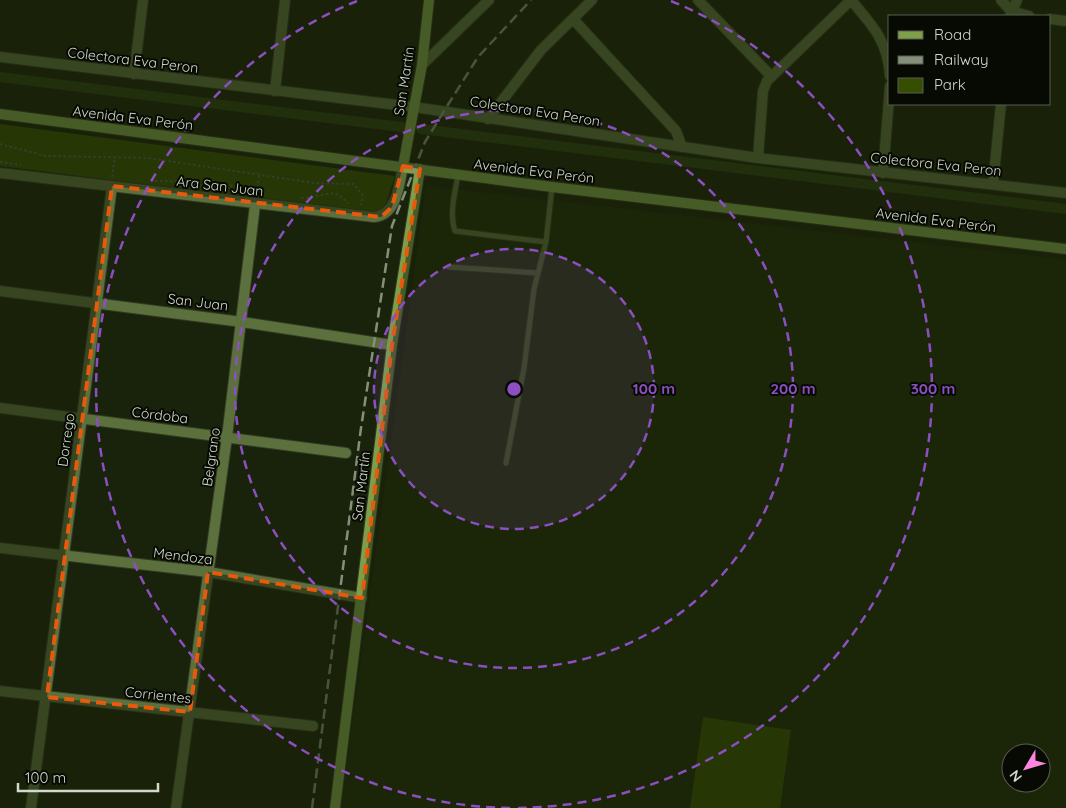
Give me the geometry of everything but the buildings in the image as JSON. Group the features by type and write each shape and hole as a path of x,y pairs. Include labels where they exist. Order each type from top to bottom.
{"main road":[{"name":"San Martín","path":"403,166 422,65 429,0"},
{"name":"Avenida Eva Perón","path":"0,114 552,187 1066,249"},
{"name":"San Martín","path":"335,808 392,345 420,169"}],"street":[{"path":"134,74 143,0"},
{"path":"275,91 285,0"},
{"path":"422,65 489,0"},
{"path":"488,119 528,66 592,0"},
{"path":"698,0 771,76"},
{"path":"758,158 764,91 771,76 851,0 875,29 885,46 888,64"},
{"path":"1001,0 1011,14"},
{"path":"1011,14 1017,0"},
{"path":"573,19 676,132 682,147"},
{"path":"1051,19 1066,21"},
{"name":"Colectora Eva Peron","path":"0,57 414,107 758,158 1066,193"},
{"path":"883,173 888,105"},
{"path":"993,184 1001,105"},
{"name":"Ara San Juan","path":"0,172 114,181 255,205 381,217 392,207 403,166"},
{"name":"Dorrego","path":"31,808 114,181"},
{"name":"Belgrano","path":"176,808 227,437 255,205"},
{"name":"San Juan","path":"0,291 242,322 392,345"},
{"name":"Córdoba","path":"0,408 346,453"},
{"name":"Mendoza","path":"0,548 208,572 362,598"},
{"name":"Corrientes","path":"0,691 313,726"}],"lane":[{"path":"458,175 454,196 453,225 455,231 546,242"},
{"path":"506,463 524,368 534,289 546,242 552,187"},
{"path":"449,267 538,273"}],"path":[{"path":"0,144 46,156 148,158 314,183 354,184 363,196 364,201 358,208"},
{"path":"103,176 114,181 115,157"},
{"path":"0,162 28,166"},
{"path":"255,205 259,176"},
{"path":"155,181 194,182 208,188 221,183 264,194"},
{"path":"299,198 332,193 341,196 351,207"}],"highlighted area":[{"path":"403,166 420,169 392,345 362,598 208,572 190,712 47,697 112,186 381,217 392,207"}],"shaded area":[{"path":"426,186 1066,260 1066,808 341,808"}],"green space":[{"path":"0,124 395,176 385,207 379,212 370,213 0,166"},
{"path":"703,717 791,730 780,808 690,808"}],"waterway":[{"path":"0,77 401,127"},
{"path":"421,129 1066,209"}],"railway":[{"path":"312,808 361,428 392,226 425,142 444,111 478,57 531,0"}]}
